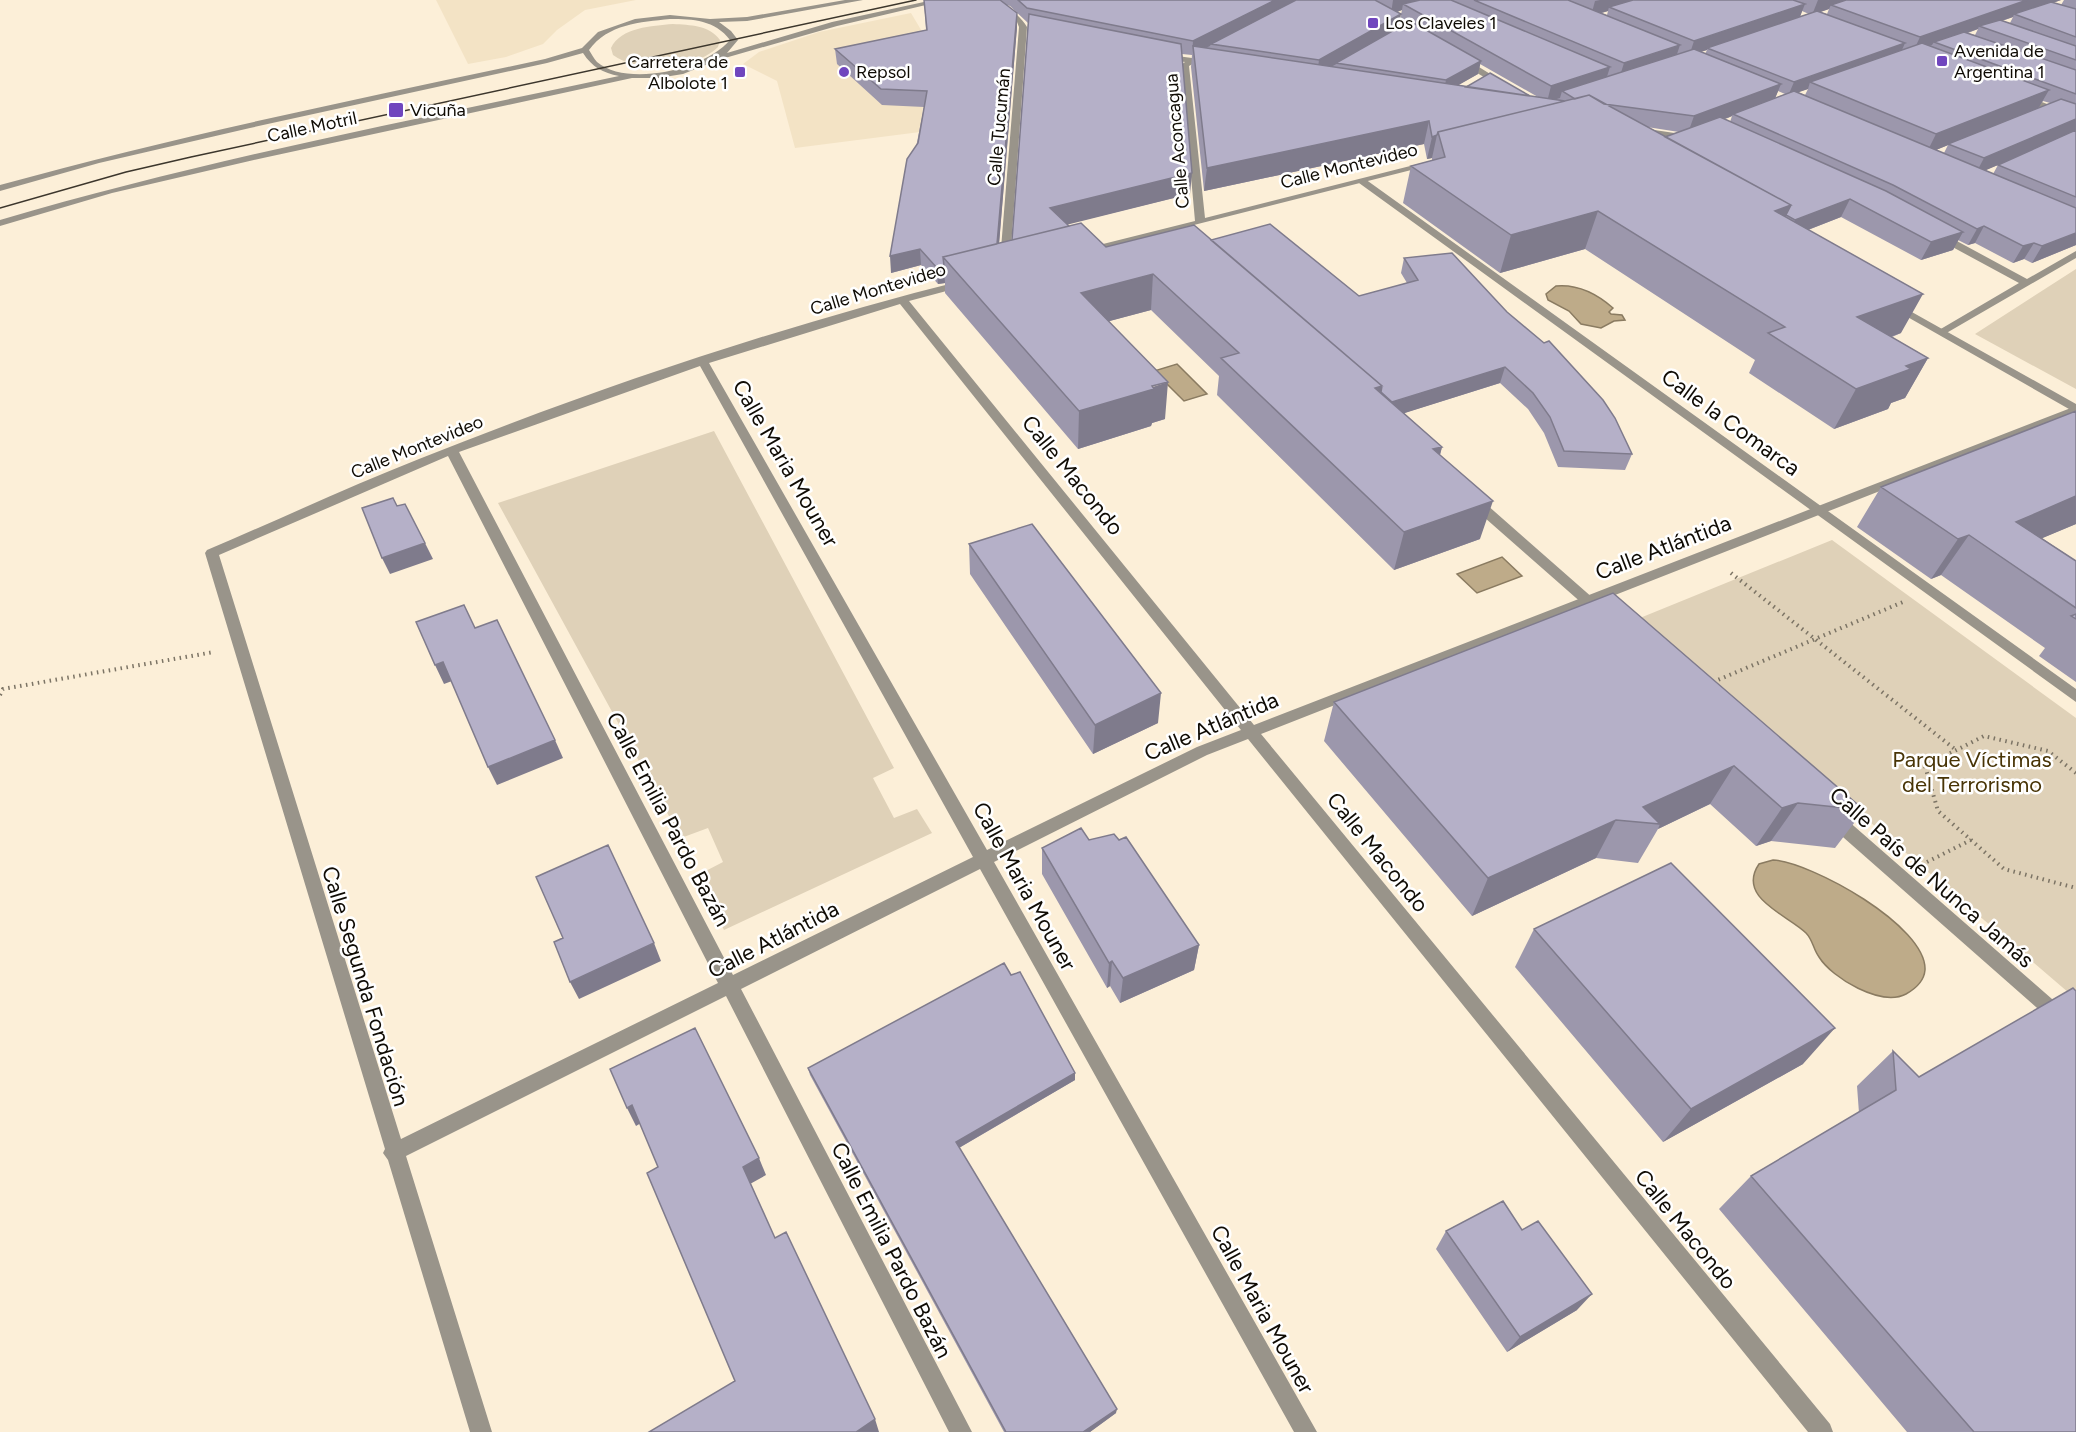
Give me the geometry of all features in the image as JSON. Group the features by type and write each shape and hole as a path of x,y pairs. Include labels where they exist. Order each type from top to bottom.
{"street":[{"path":"859,0 747,20 670,17 634,21 604,31 590,40 585,50 587,59 600,68 635,75 688,71 719,59 835,24 943,0"},
{"path":"990,0 1020,21 1023,27 1035,29"},
{"path":"706,20 728,30 734,40 730,49 719,59"},
{"name":"Calle Tucumán","path":"1015,270 1004,273 1023,27"},
{"name":"Calle Motril","path":"0,188 97,161 547,61 585,50"},
{"path":"1193,61 1213,51"},
{"path":"1159,54 1227,66"},
{"path":"1457,58 1483,77 1516,92"},
{"name":"Calle Aconcagua","path":"1193,61 1185,65 1200,222"},
{"name":"Calle Motril","path":"0,224 109,191 262,155 635,75"},
{"path":"2009,93 2076,118"},
{"path":"2042,113 2052,109"},
{"path":"1634,130 1695,137 1672,145"},
{"name":"Calle Montevideo","path":"1080,253 1441,161"},
{"name":"Calle la Comarca","path":"1362,181 2076,697"},
{"path":"1923,228 2027,283"},
{"path":"1167,231 1185,247"},
{"path":"1943,332 2076,254"},
{"name":"Calle Montevideo","path":"212,553 452,451 703,362 902,299 981,278"},
{"path":"1882,298 2076,409"},
{"name":"Calle Macondo","path":"902,299 1251,732 1822,1432"},
{"name":"Calle Maria Mouner","path":"703,362 1306,1432"},
{"name":"Calle Atlántida","path":"393,1152 1202,751 2076,409"},
{"name":"Calle Emilia Pardo Bazán","path":"452,451 961,1432"},
{"path":"1462,490 1604,616"},
{"name":"Calle Segunda Fondación","path":"212,553 393,1152 481,1432"},
{"name":"Calle País de Nunca Jamás","path":"1821,807 2076,1031"}],"path":[{"path":"1707,554 1956,750"},
{"path":"1711,683 1930,591"},
{"path":"0,695 3,689 240,647"},
{"path":"2076,773 2048,751 1984,736 1925,766 1938,811 2004,869 2076,888"},
{"path":"1899,876 1971,840"}],"shaded area":[{"path":"436,0 636,0 585,10 557,30 543,44 506,57 468,64"},
{"name":"Repsol","path":"911,13 930,45 920,132 795,148 777,81 743,64 759,52 819,32"},
{"path":"1556,286 1572,286 1593,294 1613,308 1609,312 1611,314 1622,315 1625,320 1614,321 1601,328 1581,324 1569,311 1548,300 1546,294"},
{"path":"1177,364 1207,394 1184,401 1154,371"},
{"path":"1502,557 1522,576 1477,593 1457,574"},
{"path":"1773,860 1791,863 1838,884 1888,916 1921,953 1925,970 1918,985 1906,994 1884,997 1858,988 1825,965 1806,933 1767,904 1754,887 1754,876 1759,864"}],"green space":[{"path":"673,24 699,27 710,31 720,40 718,47 695,61 667,67 638,65 613,55 611,48 616,41 629,32"},
{"path":"2076,269 2076,389 1975,334"},
{"path":"714,431 894,768 873,778 894,818 917,809 932,833 724,930 698,875 723,862 708,828 681,838 498,503"},
{"name":"Parque Víctimas del Terrorismo","path":"1832,540 2076,718 2076,999 1635,620"}],"building":[{"path":"924,0 1000,0 1017,13 997,244 943,257 944,266 937,268 920,249 890,256 907,159 918,143 927,91 881,89 835,49 927,30"},
{"path":"1018,0 1275,0 1193,41 1027,8"},
{"path":"1296,0 1375,0 1401,14 1319,60 1211,44"},
{"path":"1420,0 1451,0 1610,67 1551,86 1403,4"},
{"path":"1474,0 1568,0 1680,45 1624,63"},
{"path":"1633,0 1793,0 1805,4 1694,41 1609,7"},
{"path":"1846,0 2027,0 1920,37 1831,5"},
{"path":"2051,2 2076,9 2076,37 2014,14"},
{"path":"1817,11 1905,43 1794,82 1707,48"},
{"path":"1029,14 1181,44 1192,173 1050,208 1069,226 1012,240"},
{"path":"2000,20 2076,46 2076,60 1979,26"},
{"path":"1410,21 1481,61 1446,80 1336,63"},
{"path":"1964,32 2076,70 2076,94 1934,42"},
{"path":"1922,43 2049,90 1936,134 1810,82"},
{"path":"1193,46 1565,101 1438,132 1432,137 1429,121 1207,168"},
{"path":"1694,49 1781,84 1694,116 1604,104 1589,95 1575,99 1562,91"},
{"path":"1490,73 1530,96 1466,87"},
{"path":"1794,91 2076,208 2076,233 2042,246 2034,243 2023,246 1984,226 1977,229 1893,185 1733,114"},
{"path":"1589,95 1791,205 1775,211 1923,294 1857,317 1928,358 1906,366 1911,369 1856,389 1768,333 1785,327 1598,211 1511,235 1411,166 1445,157 1438,132"},
{"path":"2061,99 2076,104 2076,119 1984,158 1948,144"},
{"path":"1720,117 1886,191 1963,232 1931,242 1850,199 1795,220 1786,215 1791,205 1665,137"},
{"path":"2076,130 2076,197 1998,165"},
{"path":"1081,223 1106,247 1194,225 1382,386 1375,388 1442,447 1433,449 1493,501 1404,532 1221,358 1239,353 1153,274 1081,293 1168,382 1152,386 1154,389 1079,411 943,257"},
{"path":"1270,224 1359,296 1418,280 1404,258 1452,253 1507,312 1544,343 1549,341 1603,400 1615,418 1632,454 1564,451 1550,417 1533,393 1505,367 1392,402 1381,392 1382,386 1211,240"},
{"path":"2076,411 2076,496 2016,522 2076,561 2076,608 1969,535 1958,539 1881,487"},
{"path":"393,498 397,506 405,504 425,543 382,558 362,508"},
{"path":"1032,524 1161,693 1095,725 969,544"},
{"path":"1613,593 1864,810 1798,803 1782,808 1734,766 1643,807 1660,824 1616,820 1488,878 1334,702"},
{"path":"464,605 475,628 497,620 555,740 488,767 443,662 435,665 416,622"},
{"path":"1081,828 1089,840 1114,834 1119,840 1126,837 1199,945 1123,978 1112,961 1109,963 1042,848"},
{"path":"608,845 654,943 570,982 554,942 563,938 536,877"},
{"path":"1671,863 1835,1028 1691,1109 1534,929"},
{"path":"1004,963 1011,975 1020,972 1075,1073 956,1142 1117,1409 1083,1432 1006,1432 808,1068"},
{"path":"2073,988 2076,991 2076,1432 1974,1432 1751,1176 1896,1090 1893,1051 1919,1077"},
{"path":"695,1028 759,1158 743,1167 775,1238 786,1232 875,1419 856,1432 649,1432 735,1381 647,1173 658,1167 632,1105 627,1108 610,1069"},
{"path":"1503,1201 1522,1230 1538,1221 1592,1294 1520,1337 1446,1231"}],"tram line":[{"path":"0,208 126,172 191,157 916,0"}],"place":[{"name":"Los Claveles 1","path":"1373,23"},
{"name":"Avenida de Argentina 1","path":"1942,61"},
{"name":"Carretera de Albolote 1","path":"740,72"},
{"name":"Repsol","path":"844,72"},
{"name":"Vicuña","path":"396,110"}]}
